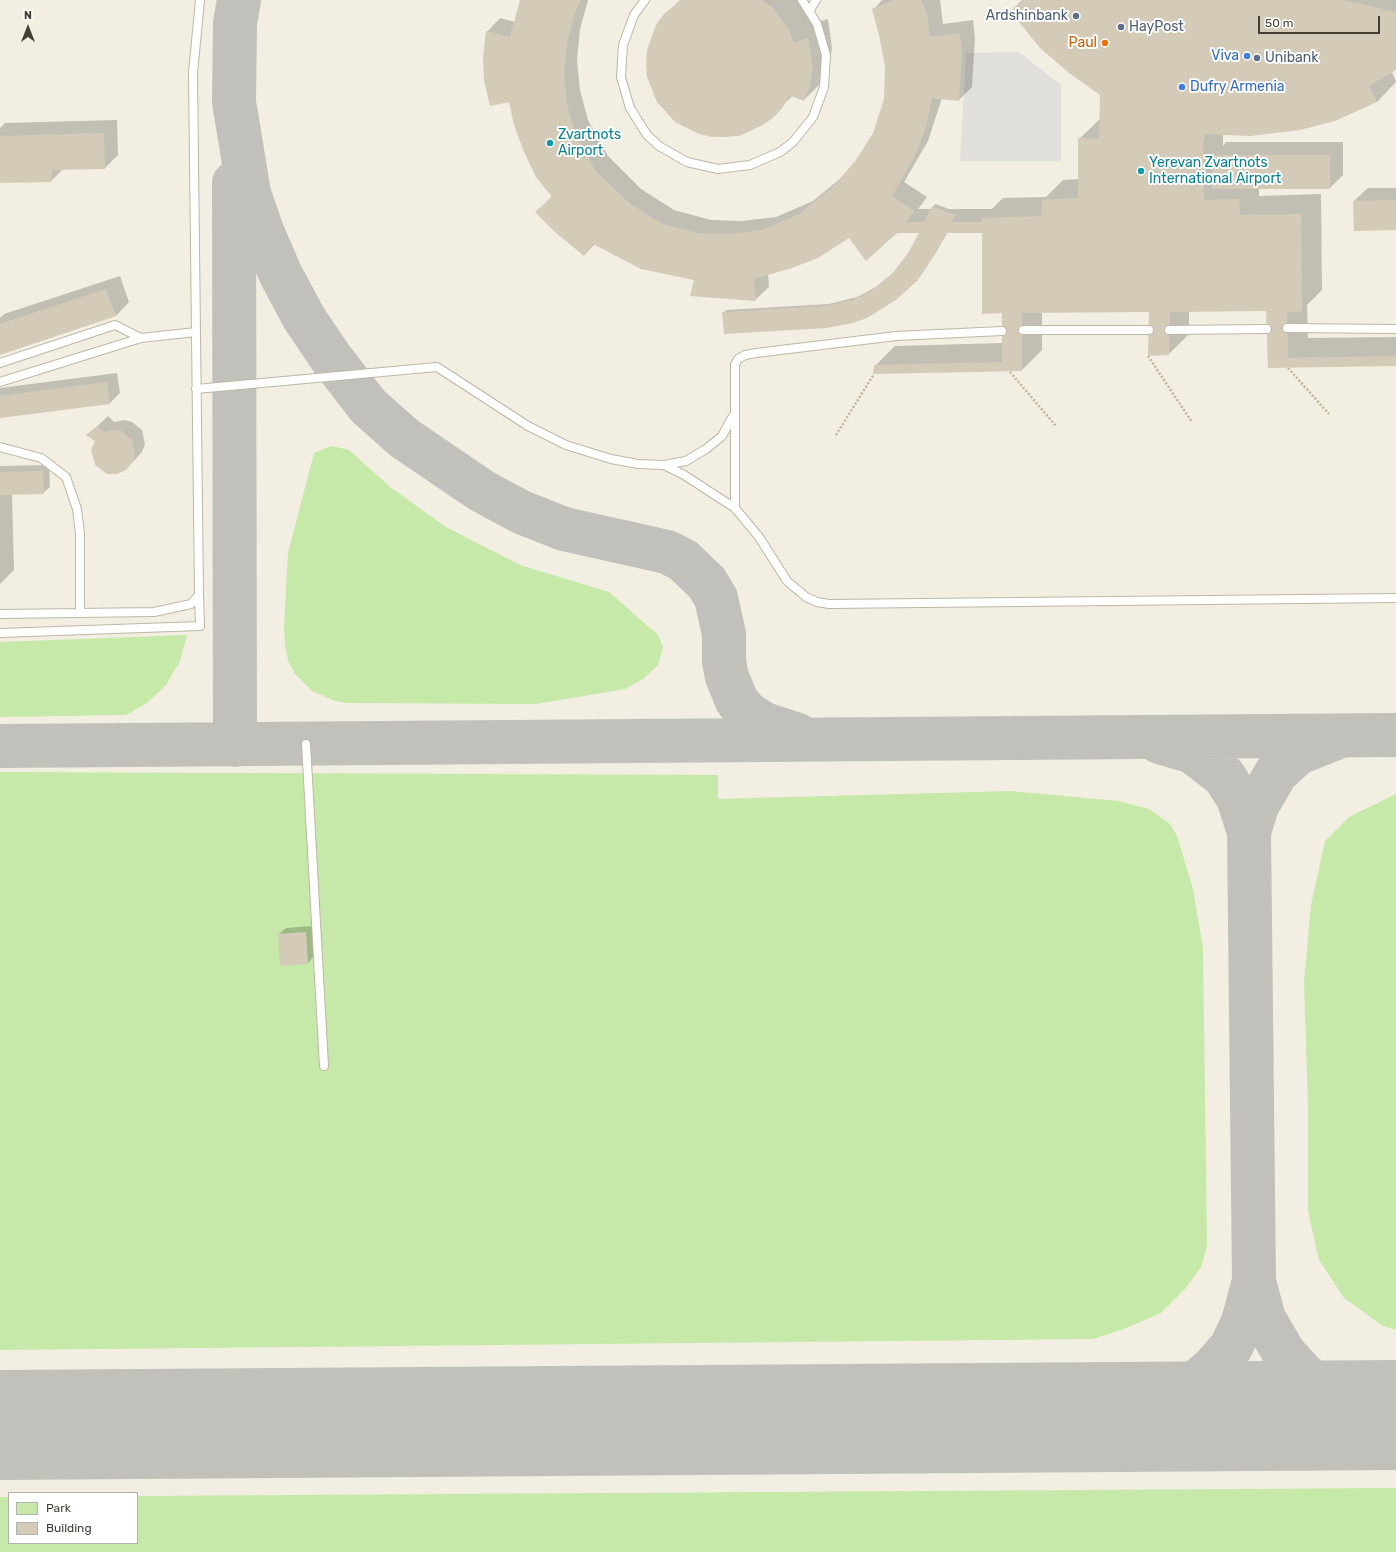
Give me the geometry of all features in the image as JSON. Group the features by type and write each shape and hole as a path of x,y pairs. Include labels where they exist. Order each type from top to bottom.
{"lane":[{"path":"0,633 200,626 192,73 200,0"},
{"path":"645,0 634,15 623,45 621,77 630,108 647,135 659,146 687,162 718,169 750,165 780,152 804,131 813,117 824,88 826,55 819,30 810,10 802,0"},
{"path":"810,10 816,0"},
{"path":"0,363 115,326 141,338"},
{"path":"1287,328 1396,329"},
{"path":"1170,330 1267,329"},
{"path":"1023,330 1149,330"},
{"path":"735,508 734,411 735,365 738,359 745,355 896,336 1002,331"},
{"path":"0,382 141,338 196,332"},
{"path":"196,389 437,367 522,422 566,445 611,459 638,464 664,465 686,461 706,449 722,436 734,411"},
{"path":"0,447 41,458 66,476 77,509 80,534 80,613"},
{"path":"664,465 684,475 735,508 759,537 787,581 796,590 816,602 829,604 1396,598"},
{"path":"0,614 154,612 191,604 199,595"},
{"path":"306,744 324,1066"}],"path":[{"path":"1148,356 1192,422"},
{"path":"1288,368 1329,414"},
{"path":"1010,372 1056,426"},
{"path":"836,435 874,374"}],"green space":[{"path":"331,446 349,450 390,487 446,527 520,565 609,592 658,635 663,647 658,665 643,679 625,689 536,704 348,703 335,701 312,691 295,674 288,661 285,644 284,626 288,553 314,453"},
{"path":"187,635 180,661 166,685 147,703 126,715 0,717 0,642"},
{"path":"0,772 718,775 718,799 1011,791 1118,801 1149,809 1170,824 1177,836 1193,889 1203,948 1207,1246 1201,1267 1185,1289 1161,1313 1124,1329 1093,1339 0,1350"},
{"path":"1396,794 1396,1330 1383,1326 1344,1298 1319,1260 1308,1211 1308,1107 1304,982 1311,905 1325,841 1349,817"},
{"path":"1396,1488 1396,1552 0,1552 0,1497 8,1497 8,1544 138,1544 138,1496"}],"shaded area":[{"path":"1019,52 1061,85 1061,161 960,161 966,53"}],"building":[{"name":"Yerevan Zvartnots International Airport","path":"520,0 581,0 576,9 567,43 564,74 567,104 575,134 595,170 628,202 660,223 697,233 728,234 762,230 798,215 833,187 856,160 873,133 884,99 885,66 872,9 893,0 921,0 927,13 930,37 960,33 962,53 959,101 932,98 926,127 915,156 892,196 914,211 906,222 924,222 932,206 955,215 952,222 982,222 982,218 1041,216 1042,200 1078,198 1078,138 1099,139 1100,95 1069,73 1040,48 1010,11 1023,1 1022,0 1343,0 1396,12 1396,70 1369,86 1377,102 1335,121 1300,130 1250,136 1205,134 1203,144 1204,200 1239,199 1240,215 1301,214 1302,311 1287,313 1288,358 1396,356 1396,366 1268,368 1266,311 1170,312 1169,355 1148,356 1149,312 1022,313 1022,371 873,374 874,365 1002,362 1002,313 982,314 982,233 947,233 936,253 917,281 896,300 867,318 853,323 827,328 724,334 722,312 825,306 853,300 863,295 872,290 892,274 908,253 919,233 897,233 866,261 849,238 818,258 792,268 754,279 756,301 690,296 694,280 641,269 593,244 584,256 555,232 535,212 552,197 536,177 524,152 514,125 509,102 490,106 484,81 483,58 486,31 510,37"},
{"path":"681,0 762,0 773,8 789,30 794,43 808,38 813,69 809,88 804,101 789,95 783,107 774,117 763,125 739,136 712,137 699,134 675,122 657,102 647,77 646,64 647,50 656,25 664,14"},
{"path":"104,133 105,169 52,170 52,182 0,183 0,136"},
{"path":"1212,155 1330,155 1330,189 1212,189"},
{"path":"1396,200 1396,230 1354,231 1353,201"},
{"path":"106,289 116,316 0,355 0,324"},
{"path":"107,382 110,404 0,418 0,396"},
{"path":"97,426 104,432 114,430 122,431 132,440 135,455 132,463 126,470 117,474 107,474 95,465 91,450 95,441 86,435"},
{"path":"43,471 44,494 0,495 0,472"},
{"path":"306,932 308,964 280,966 278,934"}],"taxiway":[{"path":"239,0 235,23 234,102 249,193 262,231 281,275 304,318 331,358 368,406 404,438 482,491 521,512 564,529 667,552 683,560 707,583 716,598 724,634 724,662 727,677 737,701 747,713 764,724 798,735"},
{"path":"234,183 235,745"},
{"path":"0,746 1396,735"},
{"path":"1159,742 1193,752 1224,776 1238,798 1249,832 1257,806 1276,773 1298,753 1336,738"},
{"path":"1130,1417 1162,1404 1191,1386 1213,1368 1231,1347 1243,1322 1254,1281 1249,832"},
{"path":"1254,1281 1264,1319 1284,1353 1305,1376 1341,1399 1379,1412 1396,1413"}],"runway":[{"path":"0,1425 1396,1415"}],"place":[{"name":"Ardshinbank","path":"1076,16"},
{"name":"HayPost","path":"1121,27"},
{"name":"Paul","path":"1105,43"},
{"name":"Viva","path":"1247,56"},
{"name":"Unibank","path":"1257,58"},
{"name":"Dufry Armenia","path":"1182,87"},
{"name":"Zvartnots Airport","path":"550,143"},
{"name":"Yerevan Zvartnots International Airport","path":"1141,171"}]}
